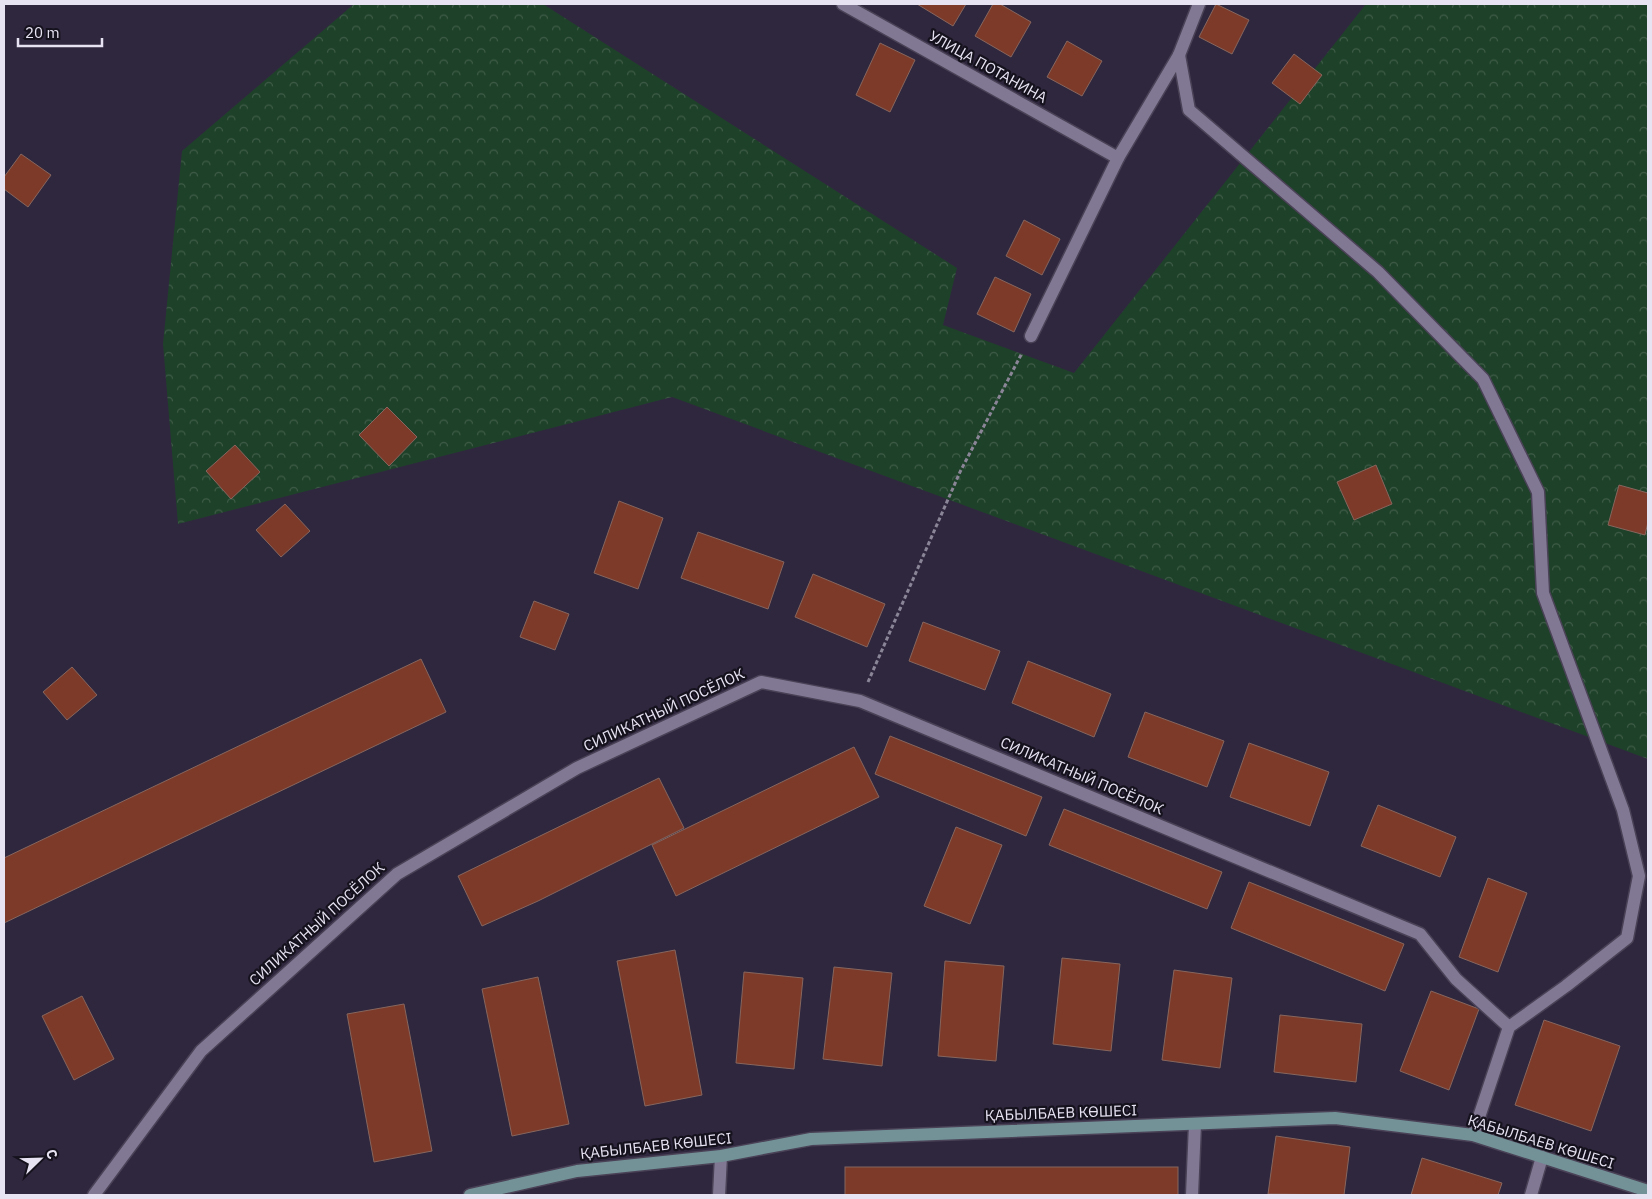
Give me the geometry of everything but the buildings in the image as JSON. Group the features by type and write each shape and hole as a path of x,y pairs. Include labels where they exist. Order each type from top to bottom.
{"main road":[{"name":"ҚАБЫЛБАЕВ КӨШЕСІ","path":"470,1195 577,1171 721,1156 811,1139 1335,1118 1474,1136 1648,1191"}],"street":[{"name":"УЛИЦА ПОТАНИНА","path":"843,4 1118,158"},
{"path":"1031,336 1118,158 1179,55 1199,4"},
{"path":"1179,55 1189,110 1378,272 1483,379 1538,492 1543,593 1624,810 1639,876 1627,938 1566,986 1509,1027 1474,1136"},
{"name":"СИЛИКАТНЫЙ ПОСЁЛОК","path":"94,1195 201,1051 397,874 578,768 762,682 860,701 1420,934 1456,980 1509,1027"},
{"path":"1192,1195 1195,1124"},
{"path":"719,1195 721,1156"},
{"path":"1531,1195 1542,1157"}],"path":[{"path":"860,701 960,472 1031,336"}],"green space":[{"path":"354,4 543,4 957,268 943,325 1074,373 1366,4 1648,4 1648,759 672,397 178,524 163,344 182,151"}]}
